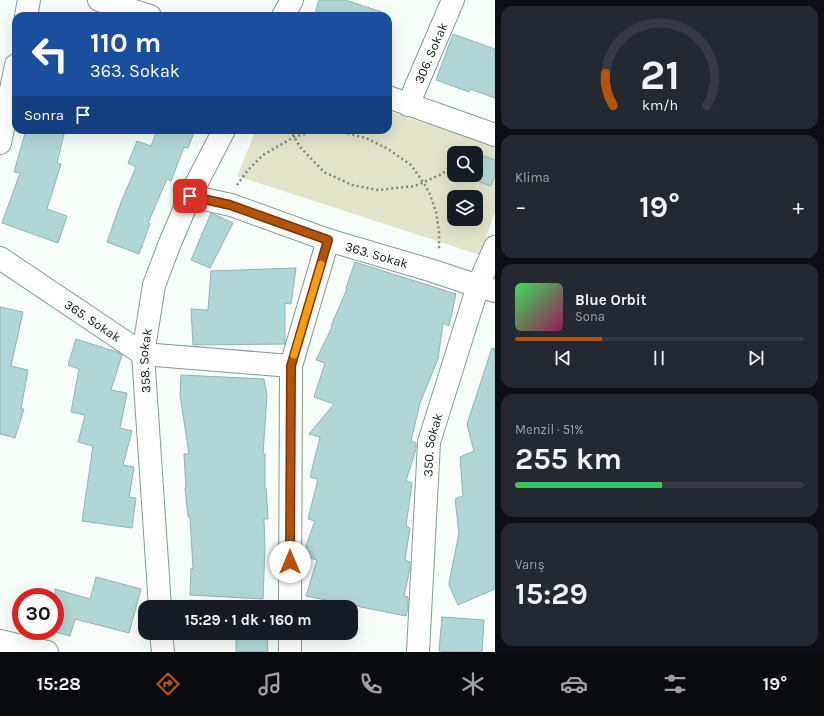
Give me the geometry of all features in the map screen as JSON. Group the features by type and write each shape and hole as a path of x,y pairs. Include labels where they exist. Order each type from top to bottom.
{"street":[{"path":"27,12 29,0"},
{"path":"99,0 137,12"},
{"path":"285,12 292,0"},
{"name":"306. Sokak","path":"398,101 453,0"},
{"path":"0,143 12,84"},
{"path":"398,101 495,135"},
{"name":"358. Sokak","path":"160,600 144,354 154,285 190,196 222,134"},
{"name":"363. Sokak","path":"190,196 230,205 328,240 486,288"},
{"path":"290,600 291,366 328,240"},
{"name":"350. Sokak","path":"418,652 429,442 486,288 495,247"},
{"name":"365. Sokak","path":"0,258 144,354 291,366"},
{"path":"162,640 163,652"},
{"path":"290,640 290,652"},
{"path":"0,641 47,652"}],"path":[{"path":"292,134 300,147 324,172 352,185 378,190 415,186 442,174 447,170"},
{"path":"230,205 236,187 248,170 263,155 294,137 304,134"},
{"path":"350,134 366,138 388,149 411,165 423,182 429,192 436,212 439,231 439,249 433,271"}],"green space":[{"path":"392,112 495,146 495,212 480,255 237,176 254,134 392,134"}],"building":[{"path":"319,0 345,0 382,12 315,12"},
{"path":"453,34 495,49 495,98 470,89 469,92 436,80"},
{"path":"25,134 64,134 57,163 61,164 47,209 67,216 58,243 2,223 20,173 14,172"},
{"path":"156,134 193,134 188,148 184,147 171,181 167,179 148,223 150,224 139,254 107,242 121,202 136,167 128,163 137,141 151,146"},
{"path":"483,156 495,160 495,175 491,186 480,182 483,182"},
{"path":"211,213 233,223 210,268 191,260"},
{"path":"355,262 456,294 449,326 443,323 438,359 420,403 411,441 416,443 416,449 406,481 412,483 406,526 410,528 405,560 410,562 410,568 404,596 408,597 406,616 358,606 358,600 326,600 306,596 317,560 303,556 303,554 315,521 308,519 318,479 310,477 320,437 309,434 334,404 314,397 325,363 316,360 332,327 331,326 347,289 346,288"},
{"path":"296,268 291,304 285,303 285,344 193,345 191,309 208,310 211,271"},
{"path":"0,307 23,312 11,366 28,370 21,409 24,409 15,438 0,434"},
{"path":"76,339 122,355 111,390 127,393 120,428 132,431 123,465 134,467 129,497 136,498 132,528 82,521 93,446 78,442 85,415 71,412 79,369 68,365"},
{"path":"492,348 495,349 495,589 458,605 449,583 459,533 455,499 463,496 460,457 474,451 467,424"},
{"path":"181,375 264,379 267,395 263,454 265,454 265,488 268,519 264,519 265,548 263,599 190,595 191,568 193,569 190,517 188,517 185,488 184,454 189,454 180,395"},
{"path":"96,577 141,589 129,633 75,619 70,636 64,634 64,592 90,599"},
{"path":"442,617 484,620 482,652 439,651"},
{"path":"236,640 267,640 268,652 236,652"}],"slow traffic":[{"path":"294,355 321,264"}],"route":[{"path":"190,196 230,205 328,240 291,366 290,562"}]}
